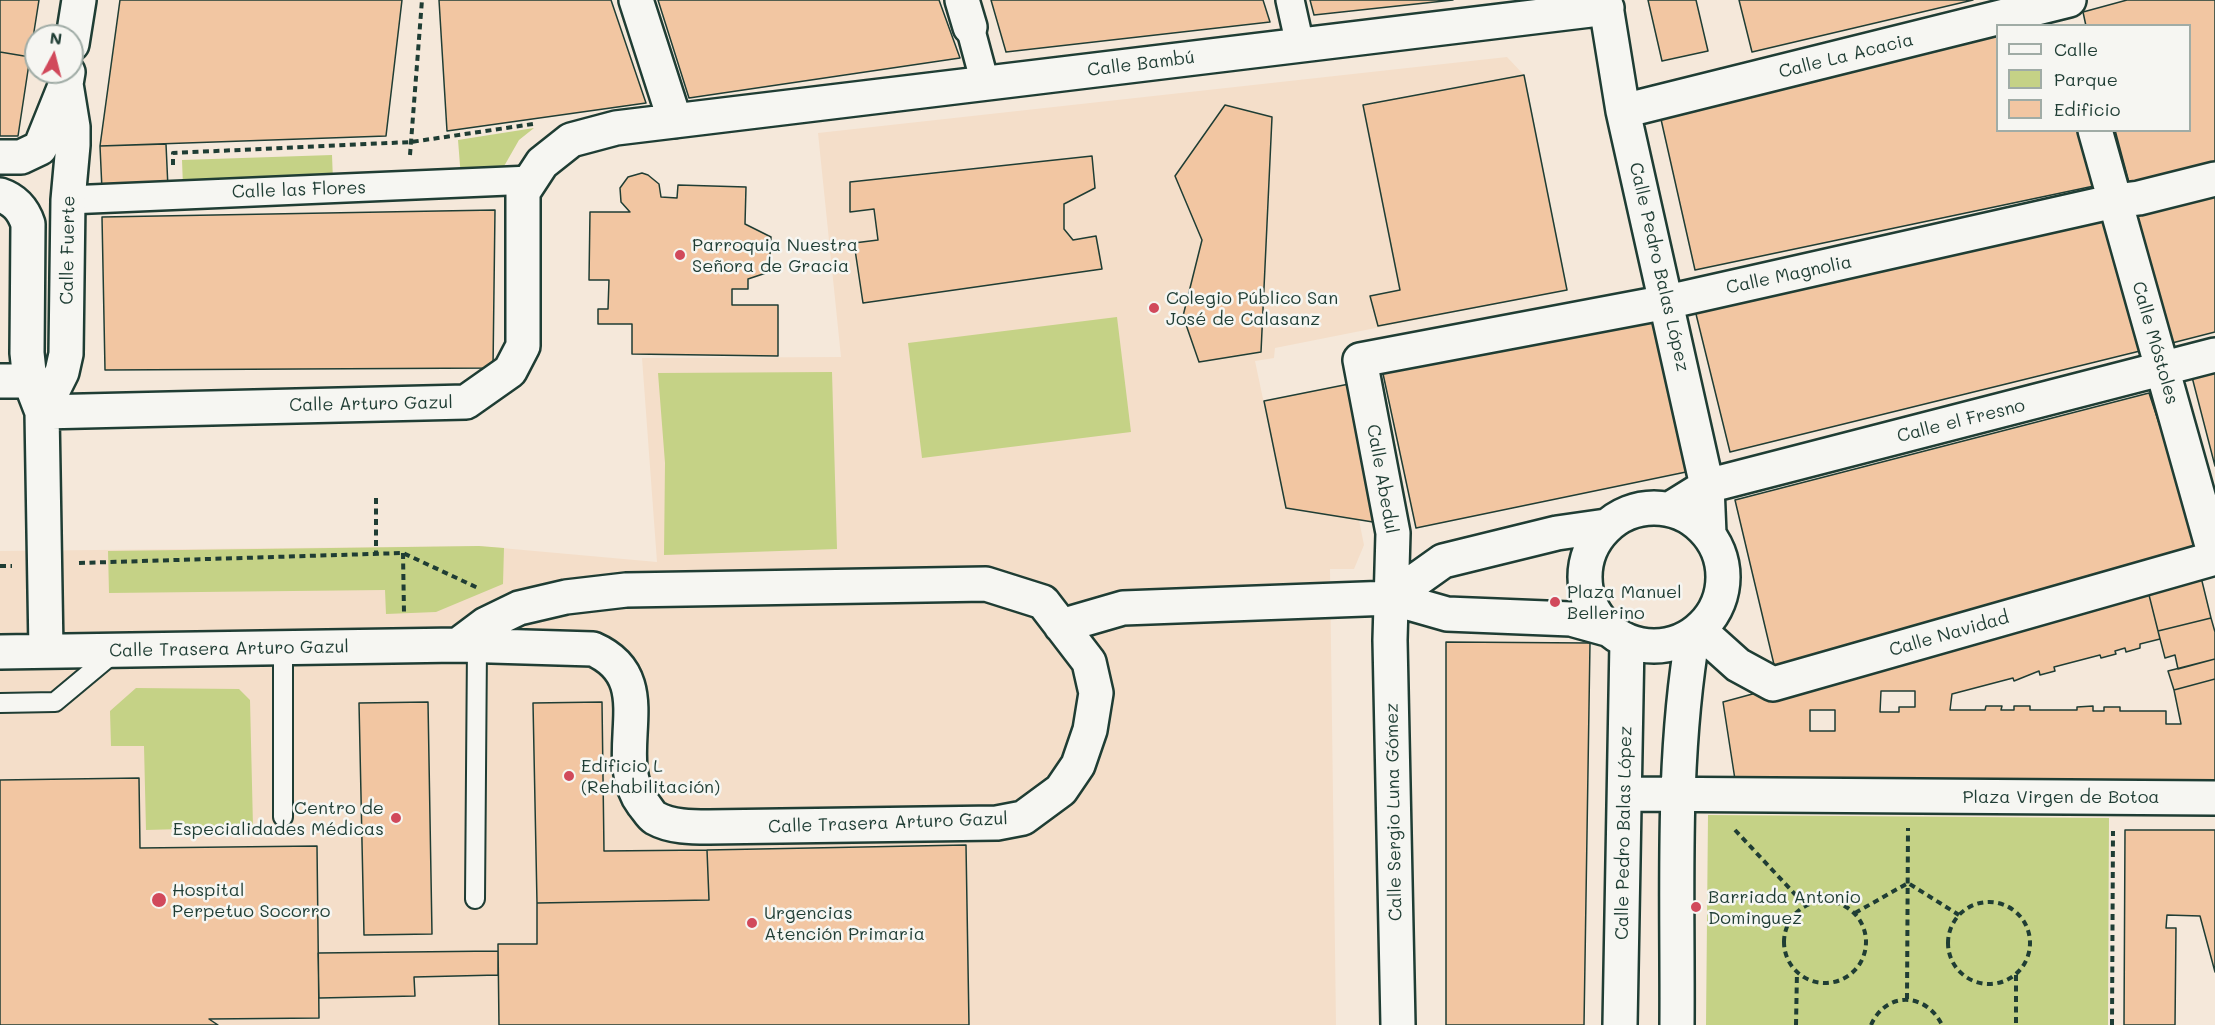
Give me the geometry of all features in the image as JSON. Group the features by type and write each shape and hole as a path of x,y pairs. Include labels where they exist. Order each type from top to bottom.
{"street":[{"path":"75,24 79,0"},
{"path":"636,0 675,121"},
{"path":"1290,0 1300,45"},
{"name":"Calle Bambú","path":"675,121 1300,45 1606,4"},
{"name":"Calle Pedro Balas López","path":"1606,4 1623,111 1707,486 1709,534"},
{"name":"Calle La Acacia","path":"1623,111 2063,7"},
{"path":"966,14 985,83"},
{"name":"Calle Fuerte","path":"16,156 40,148 46,139 65,84"},
{"name":"Calle Fuerte","path":"46,651 42,412 62,372 66,354 68,200 73,127 68,84"},
{"name":"Calle Arturo Gazul","path":"42,412 466,402 510,371 523,346 523,192 542,163 571,140 616,128 675,121"},
{"name":"Calle Móstoles","path":"2096,132 2215,557"},
{"name":"Calle Magnolia","path":"1360,360 1667,302 2115,201 2139,198 2215,179"},
{"name":"Calle las Flores","path":"68,200 531,180"},
{"name":"Calle Fuerte","path":"0,195 15,202 24,212 28,224 27,352 15,381 42,412"},
{"name":"Calle el Fresno","path":"1707,486 2215,355"},
{"name":"Calle Abedul","path":"1360,360 1393,533 1391,598"},
{"path":"1670,509 1707,486"},
{"path":"1061,626 1123,608 1391,598 1447,614 1571,619 1617,635 1649,646 1672,644 1696,632 1710,619 1720,599 1724,576 1720,553 1709,534 1692,518 1670,509 1647,508 1625,514 1606,526 1592,545 1585,566 1586,589 1593,611 1617,635"},
{"path":"1391,598 1443,561 1557,533 1606,526"},
{"name":"Calle Navidad","path":"1696,632 1738,665 1773,684 2215,557"},
{"name":"Calle Trasera Arturo Gazul","path":"0,652 404,646 593,648 610,656 622,669 630,685 630,772 638,797 654,818 681,826 997,823 1023,818 1061,790 1078,765 1090,730 1096,693 1089,662 1043,602 986,584 626,590 566,597 519,608 486,624 467,646"},
{"name":"Calle Sergio Luna Gómez","path":"1391,598 1398,1025"},
{"path":"1677,1025 1678,794 1683,689 1696,632"},
{"name":"Calle Pedro Balas López","path":"1617,635 1626,794 1620,1025"},
{"name":"Plaza Virgen de Botoa","path":"1626,794 2215,798"}],"lane":[{"path":"467,646 475,899"},
{"path":"283,648 285,683 283,818"},
{"path":"0,703 55,702 116,651"}],"path":[{"path":"407,186 422,0"},
{"path":"173,153 411,142"},
{"path":"376,498 376,554"},
{"path":"0,566 403,553 519,608"},
{"path":"403,553 404,646"},
{"path":"1725,794 1726,820 1806,906"},
{"path":"1906,999 1908,796"},
{"path":"2112,1025 2113,797"},
{"path":"1855,913 1908,883"},
{"path":"1908,883 1959,915"},
{"path":"1831,901 1844,905 1855,913 1867,937 1866,951 1860,964 1850,975 1838,981 1824,982 1810,980 1797,970 1785,951 1784,938 1788,924 1795,914 1806,906 1831,901"},
{"path":"1982,903 2007,906 2018,914 2026,925 2030,939 2029,953 2024,966 2016,974 2001,982 1987,984 1973,981 1962,975 1949,952 1948,939 1959,915 1969,907 1982,903"},
{"path":"1796,1025 1797,970"},
{"path":"2016,974 2016,1025"},
{"path":"1871,1025 1885,1005 1906,999 1928,1006 1942,1025"}],"shaded area":[{"path":"1507,57 1524,75 1567,290 1275,348 1274,358 1255,361 1286,508 1359,520 1364,545 1354,569 1330,569 1336,1025 0,1025 0,551 479,546 657,562 642,358 841,357 818,133"}],"green space":[{"path":"534,128 519,140 499,175 461,178 458,140"},
{"path":"332,155 333,181 183,187 182,160"},
{"path":"1117,317 1131,432 922,458 908,343"},
{"path":"832,372 837,549 664,555 665,463 658,373"},
{"path":"479,546 504,548 503,584 436,612 386,614 385,590 109,593 108,551"},
{"path":"136,688 239,689 250,700 253,827 146,830 144,746 111,746 110,711"},
{"path":"1708,815 2109,818 2108,1025 1706,1025"}],"building":[{"path":"0,0 39,0 35,24 24,24 24,56 0,52"},
{"path":"120,0 402,0 386,136 100,146"},
{"path":"439,0 611,0 646,103 447,131"},
{"path":"658,0 939,0 960,58 689,98"},
{"path":"991,0 1263,0 1270,22 1006,52"},
{"path":"1310,0 1453,0 1314,15"},
{"path":"1648,0 1696,0 1708,51 1662,61"},
{"path":"1739,0 1973,0 1752,52"},
{"path":"2127,0 2215,0 2215,167 2131,190 2116,132 2191,132 2191,24 2086,24 2083,12"},
{"path":"1996,29 1996,132 2080,132 2094,186 1695,270 1658,106"},
{"path":"0,52 24,56 24,84 26,84 18,136 0,136"},
{"path":"1524,75 1567,290 1378,326 1370,296 1400,290 1363,105"},
{"path":"1225,105 1272,117 1261,352 1199,362 1183,316 1202,240 1175,176"},
{"path":"166,144 168,188 102,190 100,146"},
{"path":"1092,156 1095,188 1064,204 1064,229 1073,240 1096,236 1102,269 863,303 854,243 878,240 874,209 850,212 850,182"},
{"name":"Parroquia Nuestra Señora de Gracia","path":"642,173 659,184 661,197 677,198 678,185 746,187 745,224 771,237 769,272 748,279 748,289 732,289 732,305 778,305 778,356 632,354 632,324 598,324 598,309 608,309 609,280 589,280 590,212 630,212 621,202 620,188 628,177"},
{"path":"2215,190 2215,332 2172,343 2136,210"},
{"path":"495,210 493,368 105,370 102,217"},
{"path":"2108,218 2144,350 1730,452 1695,310"},
{"path":"1653,313 1686,472 1416,528 1382,369"},
{"path":"2215,371 2215,466 2192,377"},
{"path":"1349,384 1373,522 1286,508 1264,401"},
{"path":"2149,393 2201,550 1776,673 1735,500"},
{"path":"2200,573 2211,618 2158,631 2147,587"},
{"path":"2147,587 2160,639 2140,644 2140,648 2126,652 2125,648 2115,651 2116,654 2101,658 2100,655 2054,667 2055,671 2040,675 2039,671 2014,681 2013,678 1952,694 1950,710 1985,710 1986,706 2002,706 2001,710 2014,710 2014,706 2030,706 2030,710 2077,710 2077,707 2093,706 2093,711 2104,711 2104,707 2120,707 2120,711 2166,711 2166,724 2181,724 2174,690 2215,679 2215,783 1736,786 1723,702","holes":["1881,691 1915,691 1915,707 1899,707 1899,712 1880,712","1810,710 1835,710 1835,731 1810,731"]},
{"path":"2211,618 2215,632 2215,659 2178,669 2175,655 2165,658 2158,631"},
{"path":"1446,642 1590,643 1584,1025 1446,1025"},
{"path":"2215,659 2215,679 2174,690 2168,671"},
{"name":"Centro de Especialidades Médicas","path":"428,702 432,934 364,935 359,703"},
{"name":"Edificio L (Rehabilitación)","path":"602,702 604,851 707,850 709,900 537,903 533,703"},
{"name":"Hospital Perpetuo Socorro","path":"139,778 140,848 317,846 319,1018 209,1019 218,1025 0,1025 0,780"},
{"path":"2125,830 2215,830 2215,972 2200,916 2167,915 2166,928 2176,928 2175,1025 2124,1025"},
{"name":"Urgencias Atención Primaria","path":"966,845 969,1025 499,1025 498,944 537,944 537,903 709,900 707,850"},
{"path":"498,951 498,975 414,977 415,996 319,998 318,953"}],"place":[{"name":"Parroquia Nuestra Señora de Gracia","path":"680,255"},
{"name":"Colegio Público San José de Calasanz","path":"1154,308"},
{"name":"Plaza Manuel Bellerino","path":"1555,602"},
{"name":"Edificio L (Rehabilitación)","path":"569,776"},
{"name":"Centro de Especialidades Médicas","path":"396,818"},
{"name":"Hospital Perpetuo Socorro","path":"159,900"},
{"name":"Barriada Antonio Dominguez","path":"1696,907"},
{"name":"Urgencias Atención Primaria","path":"752,923"}]}
